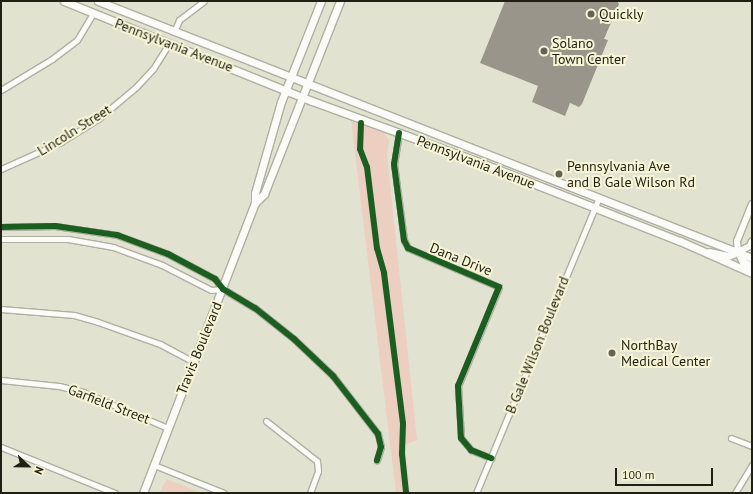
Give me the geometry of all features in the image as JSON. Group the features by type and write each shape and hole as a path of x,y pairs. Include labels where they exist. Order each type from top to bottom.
{"main road":[{"name":"Pennsylvania Avenue","path":"64,1 303,97 709,252 712,257 752,273"},
{"name":"Pennsylvania Avenue","path":"98,1 752,258"},
{"name":"Travis Boulevard","path":"256,204 254,193 286,90 321,1"},
{"name":"Travis Boulevard","path":"143,493 256,204 264,194 340,1"},
{"path":"709,252 728,256 738,252 743,262 752,266"}],"street":[{"path":"174,32 179,20 204,1"},
{"path":"1,90 52,59 77,40 93,13"},
{"name":"Lincoln Street","path":"1,169 61,142 98,119 136,87 153,69 169,42"},
{"name":"Dana Drive","path":"399,133 394,164 404,240 408,248 500,287 458,386 461,438 468,448 491,458"},
{"name":"B Gale Wilson Boulevard","path":"476,493 599,198"},
{"path":"752,204 737,241 738,252 750,246 752,241"},
{"path":"1,227 63,226 117,236 168,254 216,279 223,289 255,308 294,339 333,376 378,434 381,447 378,460"},
{"path":"1,240 68,239 112,247 162,265 211,290 223,289"},
{"path":"1,309 74,315 160,344 194,362"},
{"name":"Garfield Street","path":"1,380 37,383 83,392 168,428"},
{"path":"266,421 317,461 318,470 310,493"},
{"path":"731,438 752,446"},
{"path":"1,446 115,493"},
{"path":"154,464 224,493"},
{"path":"735,493 752,465"}],"shaded area":[{"path":"351,120 384,133 389,140 387,155 417,440 405,445 410,493 396,493"},
{"path":"167,479 201,493 159,493"}],"building":[{"name":"Solano Town Center","path":"505,1 617,1 619,4 604,39 608,40 582,104 579,107 570,103 565,116 532,102 538,86 480,63"}],"cycle path":[{"path":"361,123 360,149 367,167 377,248 384,273 403,424 402,454 406,493"},
{"path":"399,133 394,164 404,240 408,248 499,287 458,386 461,438 471,450 491,458"},
{"path":"1,227 55,226 117,235 168,254 215,279 223,289 255,308 294,339 333,376 378,434 381,447 377,460"}],"place":[{"name":"Quickly","path":"591,14"},
{"name":"Solano Town Center","path":"544,51"},
{"name":"Pennsylvania Ave and B Gale Wilson Rd","path":"559,174"},
{"name":"NorthBay Medical Center","path":"612,353"}]}
